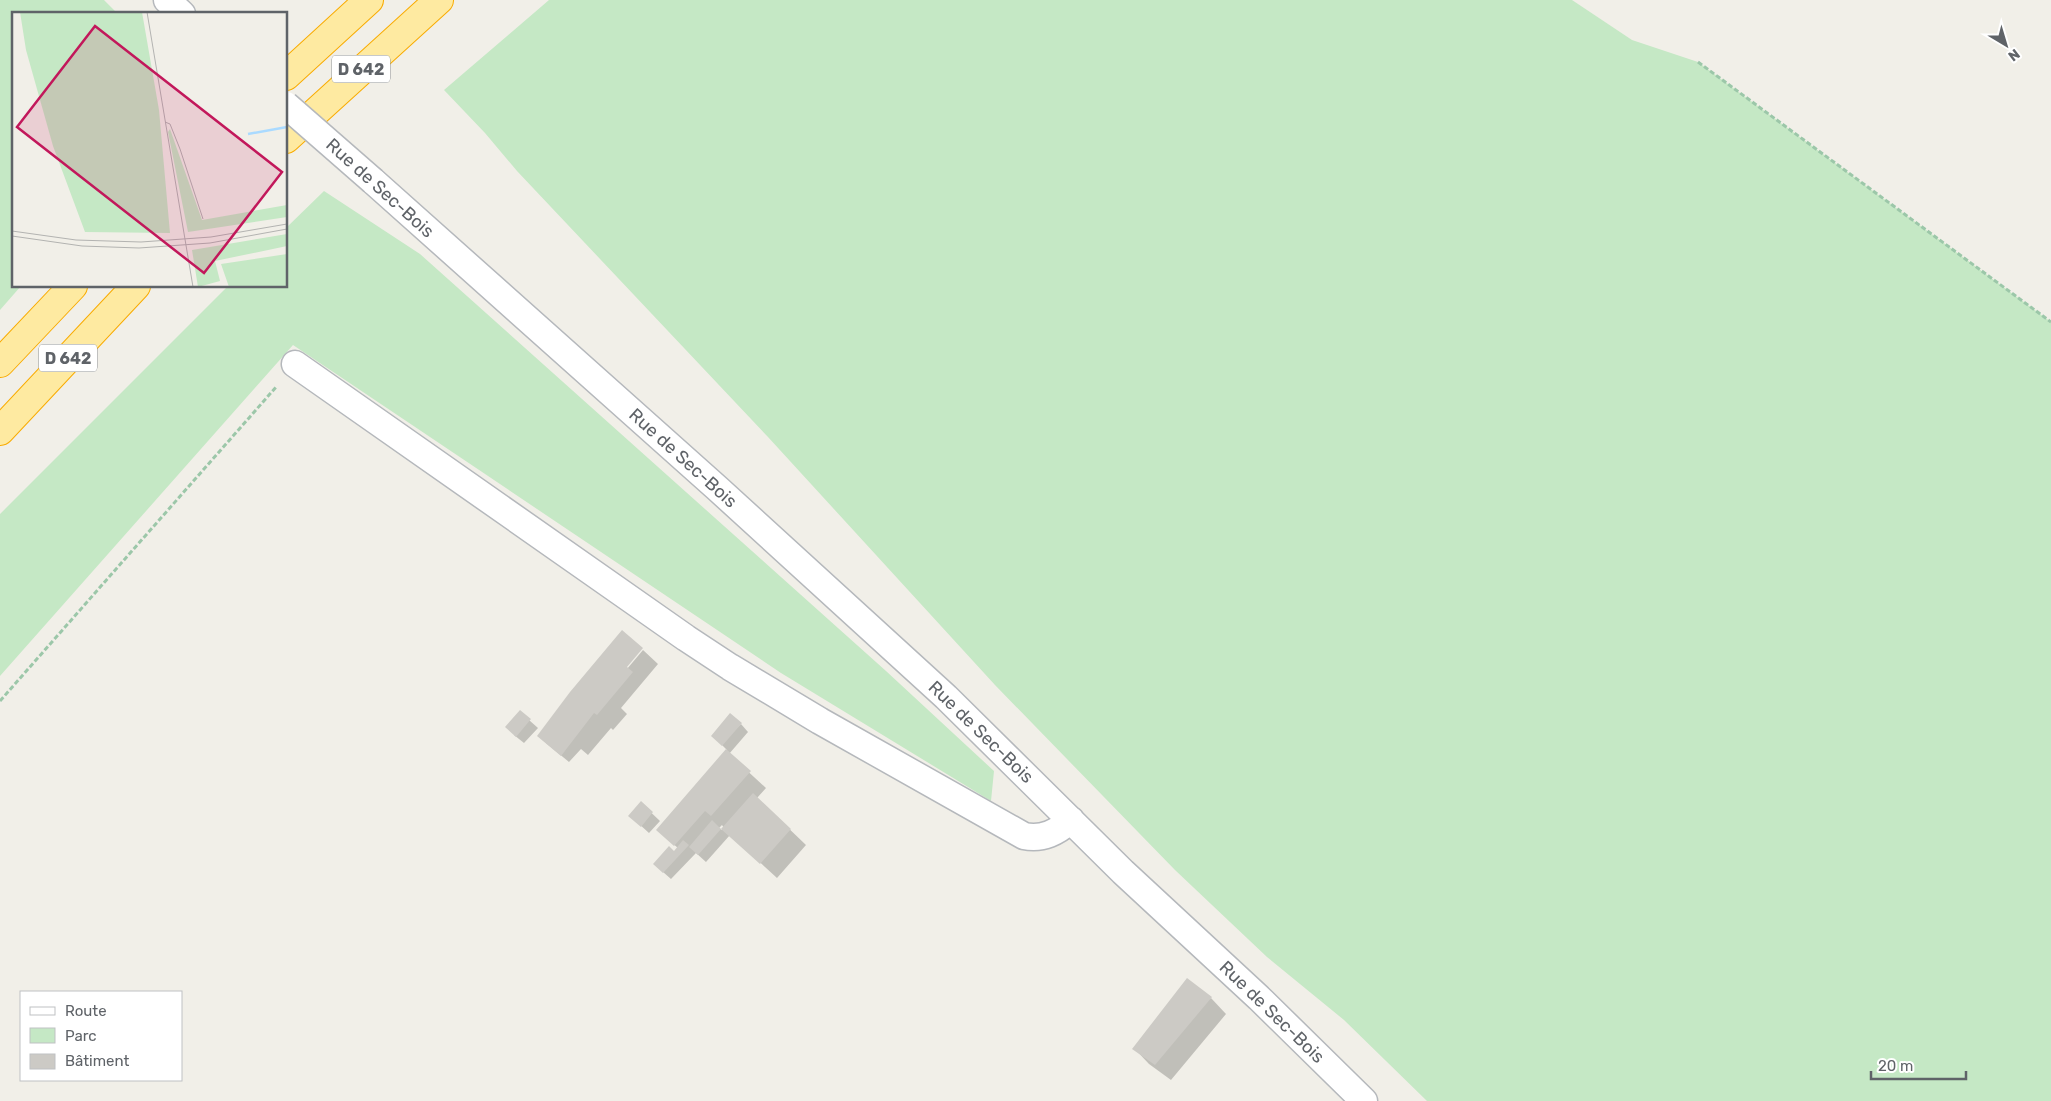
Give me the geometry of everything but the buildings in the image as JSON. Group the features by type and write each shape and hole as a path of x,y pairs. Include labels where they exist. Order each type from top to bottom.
{"highway":[{"name":"D 642","path":"288,74 369,0"},
{"name":"D 642","path":"288,137 438,0"},
{"name":"D 642","path":"0,363 71,288"},
{"name":"D 642","path":"0,431 134,288"}],"street":[{"path":"167,0 180,12"},
{"name":"Rue de Sec-Bois","path":"288,107 717,488 940,690 1123,872 1259,998 1364,1101"},
{"path":"295,364 686,638 820,721 1024,836 1034,838 1052,833 1071,820"}],"path":[{"path":"1698,62 2051,322"},
{"path":"0,701 295,364"}],"green space":[{"path":"0,0 104,0 116,12 12,12 12,288 19,288 0,310"},
{"path":"549,0 1572,0 1632,40 1698,62 2051,322 2051,1101 1427,1101 1344,1020 1267,957 1175,870 995,685 768,437 517,171 485,133 444,90"},
{"path":"324,191 420,254 886,671 994,771 991,801 781,673 293,345 0,676 0,514 226,288 288,288 288,226"}]}
